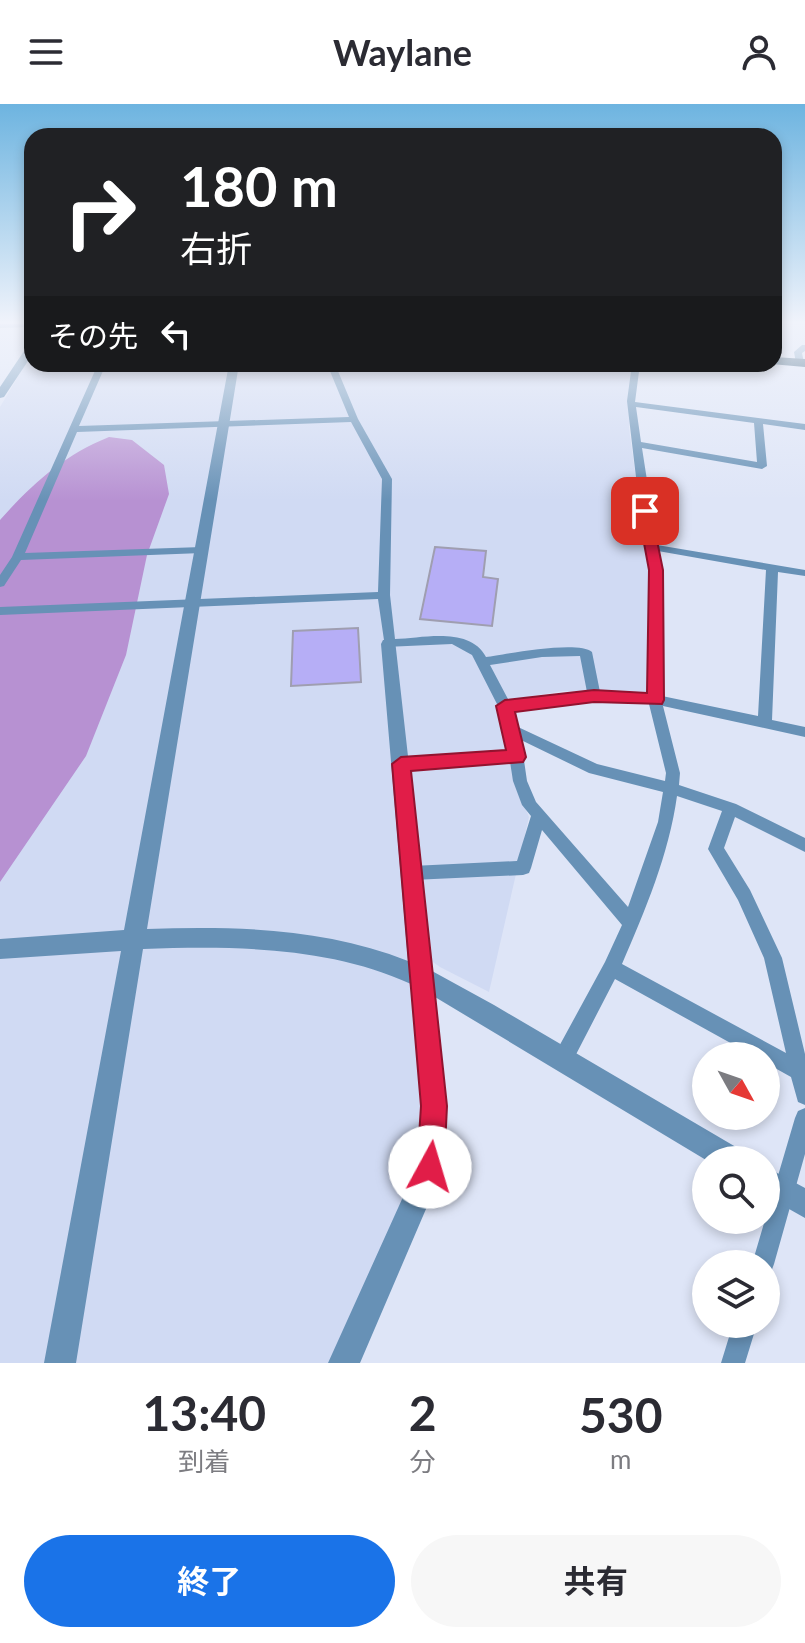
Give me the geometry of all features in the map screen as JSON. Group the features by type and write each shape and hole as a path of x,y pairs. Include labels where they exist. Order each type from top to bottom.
{"street":[{"path":"0,583 18,557 94,383"},
{"path":"60,1363 231,383"},
{"path":"339,383 354,419 387,479 384,595 434,1106 430,1167 344,1363"},
{"path":"563,1059 612,968 631,923 666,822 673,773 655,700 656,570 636,444 631,401 633,383"},
{"path":"633,404 805,427"},
{"path":"74,429 354,419"},
{"path":"636,444 762,466 758,421"},
{"path":"651,547 805,573"},
{"path":"18,557 202,550"},
{"path":"765,724 772,569"},
{"path":"0,611 384,595"},
{"path":"389,644 454,640 477,652 505,706 520,781 530,805 631,923"},
{"path":"483,662 542,653 586,652 594,696"},
{"path":"505,706 594,696 655,700 805,732"},
{"path":"512,730 594,769 670,788 731,808 805,845"},
{"path":"731,808 716,849 744,895 773,958 805,1095"},
{"path":"412,873 523,868 539,814"},
{"path":"0,949 206,937 307,944 364,956 422,980 563,1059 708,1146"},
{"path":"612,968 798,1070"},
{"path":"767,1250 805,1118"},
{"path":"733,1363 741,1338"}],"lane":[{"path":"401,764 516,757"}],"shaded area":[{"path":"14,383 632,383 629,428 648,566 649,690 644,693 563,691 496,702 503,720 512,775 529,817 489,992 440,967 410,946 425,1106 422,1145 411,1181 329,1363 0,1363 0,407"},
{"path":"109,437 132,440 164,465 169,494 147,555 126,655 86,756 0,882 0,520 50,472 77,452"}],"building":[{"path":"435,547 486,551 483,577 498,579 492,626 420,619"},
{"path":"358,628 361,682 291,686 293,631"}],"route":[{"path":"430,1167 434,1106 401,764 516,757 505,706 594,696 655,700 656,570 645,511"}]}
